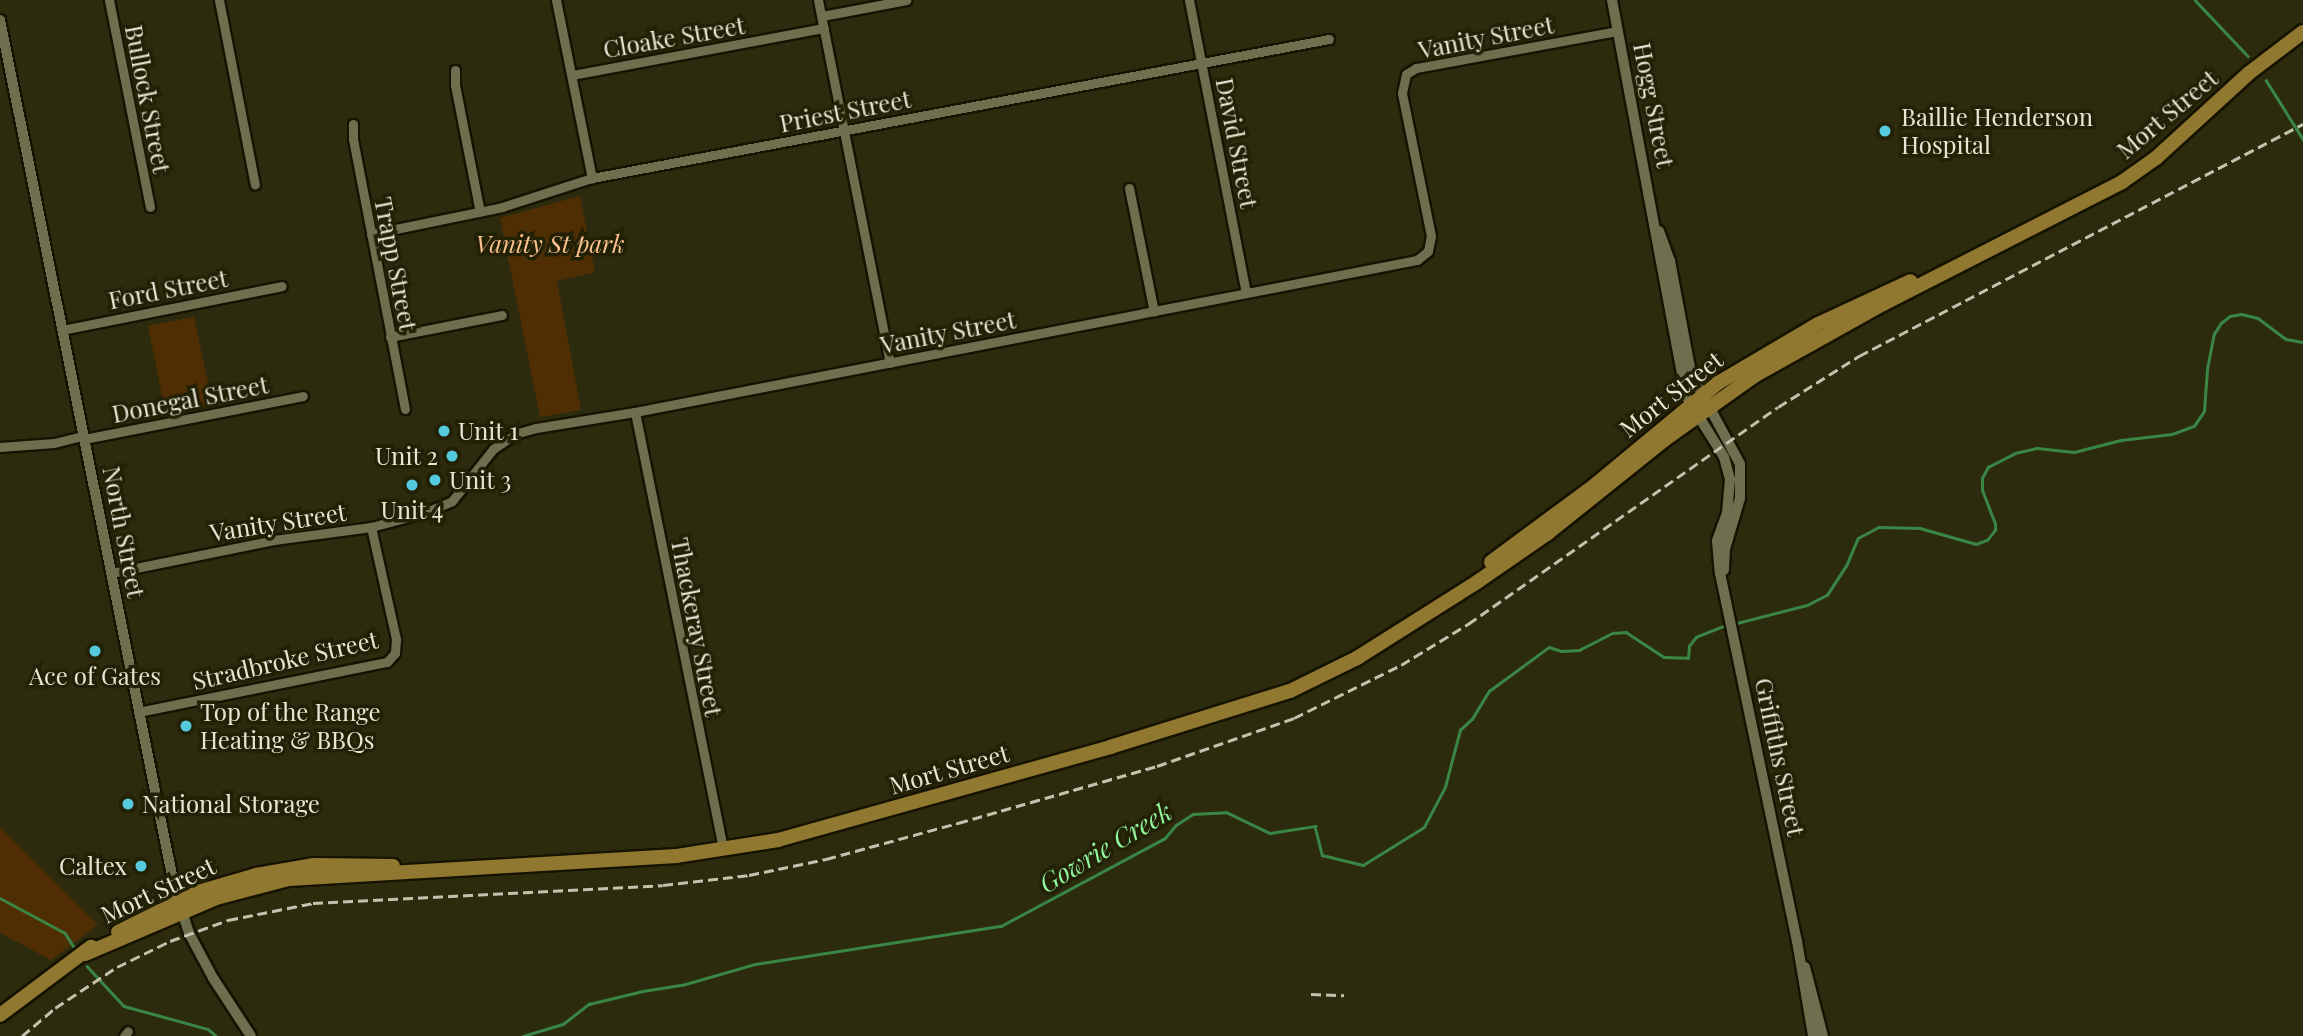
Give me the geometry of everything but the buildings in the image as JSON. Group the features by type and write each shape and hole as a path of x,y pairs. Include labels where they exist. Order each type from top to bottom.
{"main road":[{"name":"Mort Street","path":"0,1015 85,954 237,879 295,867 361,864 421,870 676,856 723,849 836,825 1251,705 1290,691 1357,658 1548,533 1706,401 1941,274 2058,217 2122,182 2157,158 2249,73 2303,32"}],"street":[{"name":"Bullock Street","path":"109,0 150,207"},
{"path":"219,0 255,185"},
{"path":"556,0 592,178"},
{"path":"818,0 890,363"},
{"path":"822,16 906,0"},
{"name":"David Street","path":"1189,0 1246,293"},
{"name":"Hogg Street","path":"1612,0 1680,366 1694,411"},
{"name":"North Street","path":"0,20 138,712 180,907 189,933 213,978 251,1036"},
{"name":"Cloake Street","path":"572,75 824,29"},
{"name":"Vanity Street","path":"111,573 274,540 371,527 424,513 452,501 493,449 515,434 1417,260 1429,251 1431,236 1402,93 1406,74 1416,68 1618,31"},
{"name":"Priest Street","path":"371,234 480,212 592,178 1329,39"},
{"path":"455,70 455,85 480,212"},
{"name":"Trapp Street","path":"353,124 405,409"},
{"path":"1129,188 1154,312"},
{"name":"Hogg Street","path":"1654,218 1670,261 1691,373 1706,401"},
{"name":"Ford Street","path":"62,330 282,286"},
{"path":"390,337 502,315"},
{"name":"Donegal Street","path":"0,447 54,443 303,396"},
{"name":"Griffiths Street","path":"1706,401 1734,449 1741,480 1737,511 1725,549 1723,581"},
{"name":"Griffiths Street","path":"1694,411 1724,457 1730,479 1727,513 1717,541 1797,941 1813,1036"},
{"name":"Thackeray Street","path":"635,412 723,849"},
{"name":"Stradbroke Street","path":"138,712 387,662 395,653 396,639 371,527"},
{"name":"Griffiths Street","path":"1797,941 1815,997 1823,1036"}],"green space":[{"name":"Vanity St park","path":"580,196 595,272 557,281 581,410 540,417 500,218"},
{"path":"194,317 213,406 166,415 148,326"},
{"path":"0,827 98,925 51,960 0,933"}],"waterway":[{"path":"2195,0 2248,56"},
{"path":"2266,80 2303,139"},
{"name":"Gowrie Creek","path":"1733,624 1807,605 1827,595 1846,566 1858,538 1879,527 1920,528 1976,544 1987,540 1995,530 1995,524 1982,490 1982,478 1988,467 2015,453 2037,448 2074,452 2121,440 2172,434 2194,426 2204,411 2207,369 2214,334 2230,316 2241,314 2258,318 2286,339 2303,342"},
{"name":"Gowrie Creek","path":"523,1036 563,1024 589,1004 682,985 755,964 1001,926 1165,838 1176,825 1193,814 1226,812 1270,833 1315,826 1322,855 1363,865 1424,827 1445,787 1460,730 1472,719 1489,691 1549,647 1561,651 1579,650 1613,633 1626,632 1664,657 1688,658 1689,646 1696,637 1726,625"},
{"path":"0,898 65,933 74,947"},
{"path":"87,966 124,1006 208,1029 216,1036"}],"railway":[{"path":"22,1036 55,1008 117,967 170,941 228,920 313,903 663,885 749,875 826,859 1157,766 1294,718 1401,665 1468,624 1778,407 1859,356 2303,124"},
{"path":"1311,994 1344,995"}],"place":[{"name":"Baillie Henderson Hospital","path":"1885,131"},
{"name":"Unit 1","path":"444,431"},
{"name":"Unit 2","path":"452,456"},
{"name":"Unit 3","path":"435,480"},
{"name":"Unit 4","path":"412,485"},
{"name":"Ace of Gates","path":"95,651"},
{"name":"Top of the Range Heating & BBQs","path":"186,726"},
{"name":"National Storage","path":"128,804"},
{"name":"Caltex","path":"141,866"}]}
